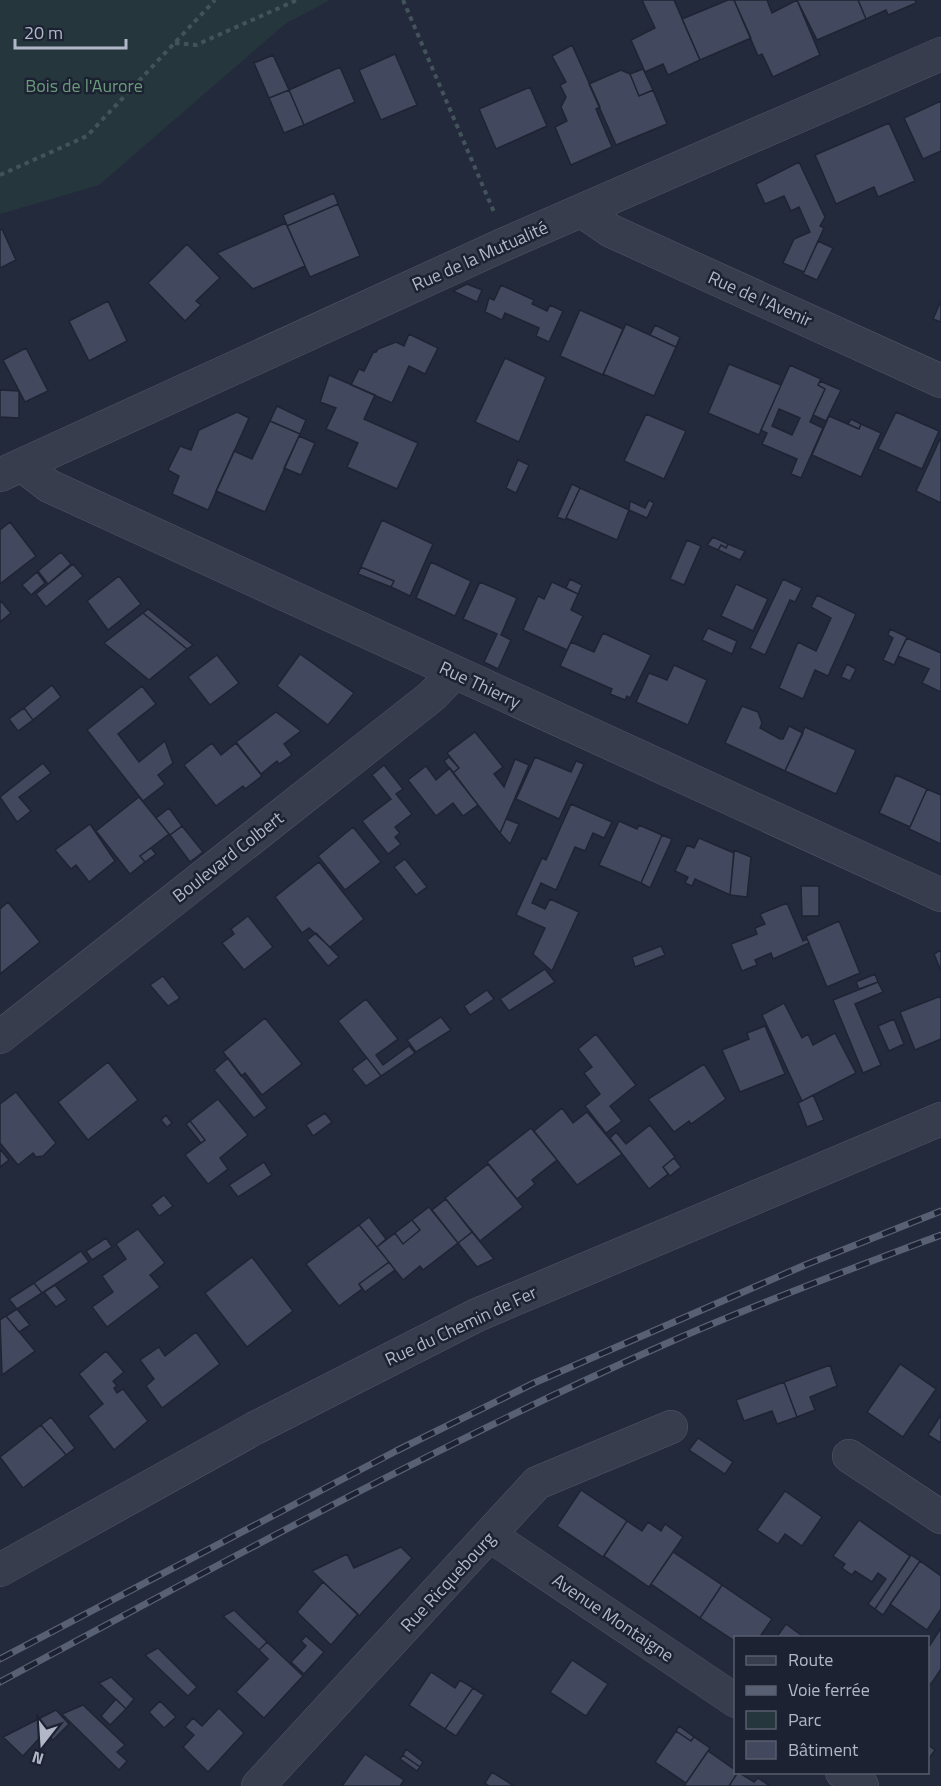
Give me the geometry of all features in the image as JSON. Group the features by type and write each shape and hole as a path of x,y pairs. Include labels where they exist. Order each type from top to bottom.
{"street":[{"name":"Rue de la Mutualité","path":"11,471 507,243 941,54"},
{"name":"Rue de l'Avenir","path":"582,212 611,231 941,381"},
{"name":"Rue Thierry","path":"11,471 49,486 941,895"},
{"name":"Boulevard Colbert","path":"0,1037 422,703 454,673"},
{"name":"Rue du Chemin de Fer","path":"0,1570 255,1428 477,1315 941,1119"},
{"name":"Rue Ricquebourg","path":"258,1786 491,1536 537,1483 671,1427"},
{"path":"849,1456 941,1517"},
{"name":"Avenue Montaigne","path":"491,1536 734,1700"},
{"path":"844,1774 862,1786"}],"path":[{"path":"0,175 87,136 215,0"},
{"path":"175,43 196,45 297,0"},
{"path":"403,0 507,243"}],"green space":[{"name":"Bois de l'Aurore","path":"0,0 330,0 285,24 99,185 0,214"}],"building":[{"path":"642,0 674,0 700,60 668,75 663,64 645,72 631,40 655,28"},
{"path":"728,0 734,0 751,38 700,60 682,19"},
{"path":"734,0 767,0 772,13 797,0 820,55 773,77 762,54 758,56"},
{"path":"797,0 858,0 866,19 817,40"},
{"path":"858,0 915,0 916,3 888,15 886,10 866,19"},
{"path":"572,45 600,107 596,109 612,147 571,165 555,127 567,121 561,107 566,97 560,85 566,82 552,56"},
{"path":"395,54 417,105 381,120 359,70"},
{"path":"273,55 289,90 269,98 254,63"},
{"path":"340,67 355,102 304,125 289,90"},
{"path":"643,69 653,90 639,96 630,74"},
{"path":"621,70 630,74 639,96 653,90 667,124 616,145 589,84"},
{"path":"530,87 547,126 496,149 479,109"},
{"path":"289,90 304,125 284,133 269,98"},
{"path":"941,101 941,151 923,159 904,118"},
{"path":"889,123 915,181 878,197 874,187 836,204 815,155"},
{"path":"799,162 825,217 820,226 824,228 804,272 783,263 794,239 810,232 799,207 791,211 784,196 765,204 756,184"},
{"path":"334,193 338,204 287,226 283,215"},
{"path":"338,204 360,256 310,277 287,226"},
{"path":"286,223 305,266 253,289 217,253"},
{"path":"2,229 16,260 0,268 0,230"},
{"path":"818,241 833,248 817,280 803,274"},
{"path":"187,244 220,278 196,301 201,305 185,321 148,283"},
{"path":"467,284 482,290 477,302 453,291"},
{"path":"501,285 534,300 532,304 547,311 550,305 563,311 549,342 536,336 539,328 505,313 502,320 485,312 489,298 494,300"},
{"path":"108,301 127,341 89,361 69,321"},
{"path":"941,301 941,322 933,319"},
{"path":"580,310 623,329 603,375 560,356"},
{"path":"626,324 676,347 654,396 603,374"},
{"path":"655,325 680,337 676,347 650,335"},
{"path":"409,334 438,348 425,374 409,366 392,403 351,385 359,369 364,371 374,351 396,342 404,346"},
{"path":"26,348 48,391 25,402 3,360"},
{"path":"505,358 546,377 519,442 475,422"},
{"path":"729,364 781,385 759,435 708,413"},
{"path":"790,365 821,379 818,385 825,389 810,422 823,428 801,478 791,474 797,459 762,444 767,433 761,430","holes":["779,409 800,418 792,435 772,426"]},
{"path":"329,375 375,395 364,419 418,443 397,489 347,467 358,443 326,429 336,408 320,402"},
{"path":"820,381 841,390 826,421 813,415 825,389 818,385"},
{"path":"0,390 19,391 19,418 0,417"},
{"path":"277,406 306,420 300,434 270,421"},
{"path":"237,412 249,418 208,510 172,494 179,476 168,470 180,446 191,450 199,430"},
{"path":"896,412 939,431 922,469 878,449"},
{"path":"646,414 686,431 664,479 624,461"},
{"path":"829,416 859,429 861,424 881,433 861,477 812,455"},
{"path":"851,419 861,424 859,429 848,424"},
{"path":"270,421 300,434 265,512 216,491 234,451 252,459"},
{"path":"299,436 315,443 301,475 284,468"},
{"path":"941,439 941,503 916,491"},
{"path":"518,460 529,465 516,493 506,488"},
{"path":"572,484 580,488 565,520 557,517"},
{"path":"580,488 629,510 617,540 566,518"},
{"path":"649,500 654,503 647,518 629,510 630,501 645,508"},
{"path":"382,520 433,544 410,596 391,587 394,581 361,567"},
{"path":"10,522 36,556 0,584 0,530"},
{"path":"713,537 728,544 726,548 721,545 718,550 707,545"},
{"path":"687,540 701,546 684,585 670,579"},
{"path":"728,544 745,551 740,560 718,550 721,545 726,548"},
{"path":"61,552 71,564 48,584 38,571"},
{"path":"431,562 471,581 455,616 416,598"},
{"path":"73,564 83,576 46,607 36,594"},
{"path":"361,567 394,581 391,587 358,574"},
{"path":"37,572 45,583 31,595 22,585"},
{"path":"119,576 141,604 108,630 87,601"},
{"path":"570,579 582,585 578,594 566,588"},
{"path":"783,579 802,588 795,602 790,600 765,655 750,648"},
{"path":"480,582 517,598 501,635 511,640 498,669 484,662 497,634 463,619"},
{"path":"552,582 578,594 571,610 583,616 567,650 523,630 538,596 544,599"},
{"path":"736,584 768,599 753,631 721,616"},
{"path":"817,595 856,614 828,676 815,670 803,699 779,688 798,642 816,651 831,618 811,607"},
{"path":"0,600 11,613 0,622"},
{"path":"148,609 193,645 187,649 143,613"},
{"path":"143,613 187,649 149,680 104,643"},
{"path":"708,628 737,641 732,654 702,640"},
{"path":"890,629 907,637 894,665 883,660 893,638 888,635"},
{"path":"603,633 651,655 630,698 627,696 625,700 610,694 612,689 560,666 571,642 594,652"},
{"path":"907,638 941,653 941,692 922,683 929,669 898,656"},
{"path":"300,654 354,693 328,725 277,686"},
{"path":"217,655 239,683 210,705 188,677"},
{"path":"847,664 856,669 850,681 841,677"},
{"path":"674,665 707,680 688,725 636,702 649,673 667,680"},
{"path":"52,685 61,697 33,720 24,708"},
{"path":"142,686 156,704 118,734 139,762 165,741 173,763 158,775 165,784 143,801 87,730"},
{"path":"742,706 758,712 762,723 760,728 780,739 783,739 789,726 803,733 785,771 725,743"},
{"path":"24,708 33,720 18,731 9,719"},
{"path":"276,712 301,731 284,744 292,755 279,764 277,761 261,774 236,742"},
{"path":"805,727 856,750 836,794 785,771"},
{"path":"475,732 503,767 494,774 504,787 515,759 529,765 500,833 453,773 459,768 447,753"},
{"path":"212,743 221,755 236,743 262,776 245,789 243,786 216,806 184,765"},
{"path":"449,757 459,768 453,773 444,761"},
{"path":"535,757 571,772 576,761 584,764 559,819 516,799"},
{"path":"43,763 51,773 19,797 31,811 17,822 0,797"},
{"path":"384,765 403,789 396,794 412,814 395,827 400,833 395,837 401,844 388,854 362,821 391,799 372,775"},
{"path":"426,766 436,780 450,768 478,805 463,816 453,803 436,816 408,780"},
{"path":"896,775 927,789 910,827 879,813"},
{"path":"927,789 941,795 941,844 909,829"},
{"path":"139,797 169,834 140,856 145,862 130,874 96,831"},
{"path":"571,804 612,822 604,838 593,833 585,851 575,847 556,890 541,883 532,903 545,909 550,899 579,912 552,971 533,954 545,928 516,915 542,858 546,860"},
{"path":"169,808 182,826 170,835 156,818"},
{"path":"506,819 519,824 510,844 500,833"},
{"path":"619,821 637,829 639,825 662,835 641,883 599,865"},
{"path":"90,824 115,861 89,882 76,865 71,869 55,850"},
{"path":"182,826 203,852 190,862 170,835"},
{"path":"353,827 381,862 345,890 318,856"},
{"path":"662,835 672,839 650,888 641,883"},
{"path":"699,838 734,853 730,895 695,879 692,886 685,883 688,877 675,871 687,845 694,848"},
{"path":"151,848 156,854 145,862 140,856"},
{"path":"734,850 751,857 747,897 730,895"},
{"path":"405,859 427,887 416,895 394,867"},
{"path":"319,862 364,919 330,947 309,928 302,933 275,897"},
{"path":"801,886 819,886 819,916 802,916"},
{"path":"8,902 40,942 0,974 0,909"},
{"path":"787,903 803,941 807,939 809,943 773,959 771,953 755,960 757,965 742,971 731,944 757,934 755,928 765,924 760,914"},
{"path":"248,916 273,947 244,970 222,943 234,934 231,929"},
{"path":"839,921 860,973 827,987 806,936"},
{"path":"316,933 339,957 328,966 307,940"},
{"path":"661,946 665,955 635,967 632,957"},
{"path":"941,950 941,971 934,954"},
{"path":"545,969 555,982 509,1011 500,999"},
{"path":"875,974 878,982 859,989 856,982"},
{"path":"163,976 180,998 168,1006 150,985"},
{"path":"878,982 883,992 855,1004 881,1065 863,1073 833,1000"},
{"path":"487,990 494,999 470,1015 464,1006"},
{"path":"941,996 941,1039 915,1050 900,1012"},
{"path":"366,999 398,1039 376,1055 383,1065 409,1046 415,1053 381,1076 338,1021"},
{"path":"784,1003 802,1038 808,1034 813,1045 835,1033 856,1073 802,1101 762,1015"},
{"path":"441,1017 451,1030 416,1052 407,1040"},
{"path":"265,1018 302,1064 262,1095 245,1073 241,1076 223,1052"},
{"path":"894,1019 904,1044 889,1051 878,1026"},
{"path":"765,1026 785,1074 740,1092 722,1050 749,1039 747,1033"},
{"path":"596,1034 636,1085 610,1106 622,1121 606,1133 585,1106 600,1094 584,1073 592,1067 578,1049"},
{"path":"228,1058 267,1108 254,1118 214,1070"},
{"path":"367,1058 381,1076 366,1086 352,1069"},
{"path":"108,1062 138,1100 88,1140 58,1102"},
{"path":"704,1064 726,1099 691,1124 689,1121 674,1132 648,1099"},
{"path":"16,1092 56,1143 43,1156 36,1157 33,1153 18,1165 0,1143 0,1104"},
{"path":"813,1095 824,1120 807,1127 798,1103"},
{"path":"218,1099 248,1135 220,1158 228,1169 208,1184 185,1155 205,1140 190,1121"},
{"path":"562,1108 573,1123 587,1112 622,1154 577,1185 534,1131"},
{"path":"325,1113 332,1122 313,1136 306,1125"},
{"path":"166,1115 172,1123 167,1127 161,1120"},
{"path":"190,1121 205,1140 201,1143 186,1124"},
{"path":"650,1125 675,1157 663,1167 668,1174 649,1189 610,1138 616,1132 626,1144"},
{"path":"531,1128 557,1160 532,1180 535,1184 517,1199 487,1162"},
{"path":"0,1149 9,1160 0,1167"},
{"path":"674,1158 681,1167 670,1176 663,1167"},
{"path":"264,1162 272,1175 238,1197 229,1185"},
{"path":"488,1164 523,1207 480,1241 445,1198"},
{"path":"164,1195 173,1206 159,1216 151,1205"},
{"path":"446,1199 472,1232 458,1243 432,1210"},
{"path":"429,1207 458,1243 423,1270 420,1266 403,1280 377,1247 395,1233 403,1244 420,1230 412,1220"},
{"path":"369,1217 386,1239 377,1247 359,1225"},
{"path":"412,1220 420,1230 403,1244 395,1233"},
{"path":"359,1225 389,1262 359,1284 362,1289 339,1306 306,1264"},
{"path":"138,1229 165,1263 150,1275 160,1287 107,1327 92,1307 113,1292 102,1276 126,1259 116,1244"},
{"path":"472,1232 494,1259 477,1267 458,1243"},
{"path":"106,1238 112,1247 92,1260 86,1251"},
{"path":"81,1251 89,1262 42,1293 34,1283"},
{"path":"252,1257 293,1311 247,1347 205,1293"},
{"path":"389,1262 395,1270 365,1292 359,1284"},
{"path":"34,1283 42,1293 17,1309 9,1299"},
{"path":"55,1285 67,1300 56,1307 44,1292"},
{"path":"17,1309 30,1325 19,1332 6,1316"},
{"path":"6,1316 35,1351 2,1375 0,1320"},
{"path":"196,1332 220,1364 162,1408 146,1386 154,1379 140,1360 159,1347 165,1356"},
{"path":"106,1351 124,1372 113,1381 117,1386 114,1388 117,1393 123,1389 148,1421 114,1450 88,1416 103,1404 79,1374"},
{"path":"900,1364 936,1389 903,1437 867,1412"},
{"path":"830,1365 837,1386 810,1397 815,1410 797,1417 784,1382"},
{"path":"784,1382 797,1417 777,1424 772,1411 744,1421 736,1400"},
{"path":"941,1415 941,1443 928,1435"},
{"path":"51,1417 75,1448 66,1455 41,1425"},
{"path":"41,1425 66,1455 23,1488 0,1457"},
{"path":"698,1438 733,1462 725,1474 689,1450"},
{"path":"581,1490 627,1521 603,1557 557,1526"},
{"path":"785,1491 822,1517 802,1546 785,1534 778,1544 757,1530"},
{"path":"859,1520 910,1556 875,1609 868,1604 886,1579 878,1573 872,1582 855,1571 852,1575 842,1568 845,1564 833,1556"},
{"path":"627,1521 642,1531 648,1522 661,1531 665,1524 683,1537 649,1587 604,1556"},
{"path":"401,1547 412,1558 359,1616 312,1571 347,1554 354,1568"},
{"path":"673,1552 722,1585 700,1618 651,1584"},
{"path":"911,1555 920,1561 883,1615 875,1609"},
{"path":"920,1561 941,1576 941,1609 927,1630 890,1604"},
{"path":"323,1582 358,1614 331,1645 297,1612"},
{"path":"722,1585 772,1619 760,1636 734,1636 734,1641 700,1618"},
{"path":"234,1610 267,1642 259,1650 223,1616"},
{"path":"786,1624 802,1636 777,1636"},
{"path":"941,1628 941,1669 931,1684 929,1683 929,1646"},
{"path":"306,1636 324,1652 304,1674 291,1662 306,1646 301,1641"},
{"path":"267,1642 303,1676 264,1718 236,1692 268,1659 259,1650"},
{"path":"158,1648 197,1687 188,1696 145,1655"},
{"path":"572,1660 608,1684 586,1716 550,1692"},
{"path":"431,1672 455,1688 460,1680 473,1688 445,1729 409,1705"},
{"path":"111,1677 134,1699 126,1709 99,1683"},
{"path":"473,1688 484,1695 456,1736 445,1729"},
{"path":"116,1699 126,1709 110,1725 101,1716"},
{"path":"160,1701 176,1717 164,1728 149,1712"},
{"path":"83,1705 125,1745 117,1752 127,1761 119,1770 62,1714"},
{"path":"219,1708 244,1733 208,1772 183,1747 194,1735 185,1727 193,1718 202,1726"},
{"path":"56,1710 69,1724 53,1740 45,1732 23,1756 3,1737"},
{"path":"679,1726 694,1737 691,1741 676,1731"},
{"path":"676,1731 691,1741 694,1737 710,1748 686,1783 655,1762"},
{"path":"929,1746 935,1750 929,1759"},
{"path":"406,1749 423,1762 420,1767 403,1755"},
{"path":"708,1751 734,1769 734,1774 737,1774 729,1786 684,1786"},
{"path":"365,1754 404,1780 400,1786 342,1786"},
{"path":"403,1755 420,1767 417,1771 400,1759"},
{"path":"492,1772 514,1786 489,1786 485,1783"},
{"path":"737,1774 741,1774 754,1782 758,1778 770,1786 729,1786"}],"railway":[{"path":"0,1659 396,1451 534,1383 805,1265 941,1211"},
{"path":"0,1682 328,1507 579,1383 732,1316 941,1235"}]}
